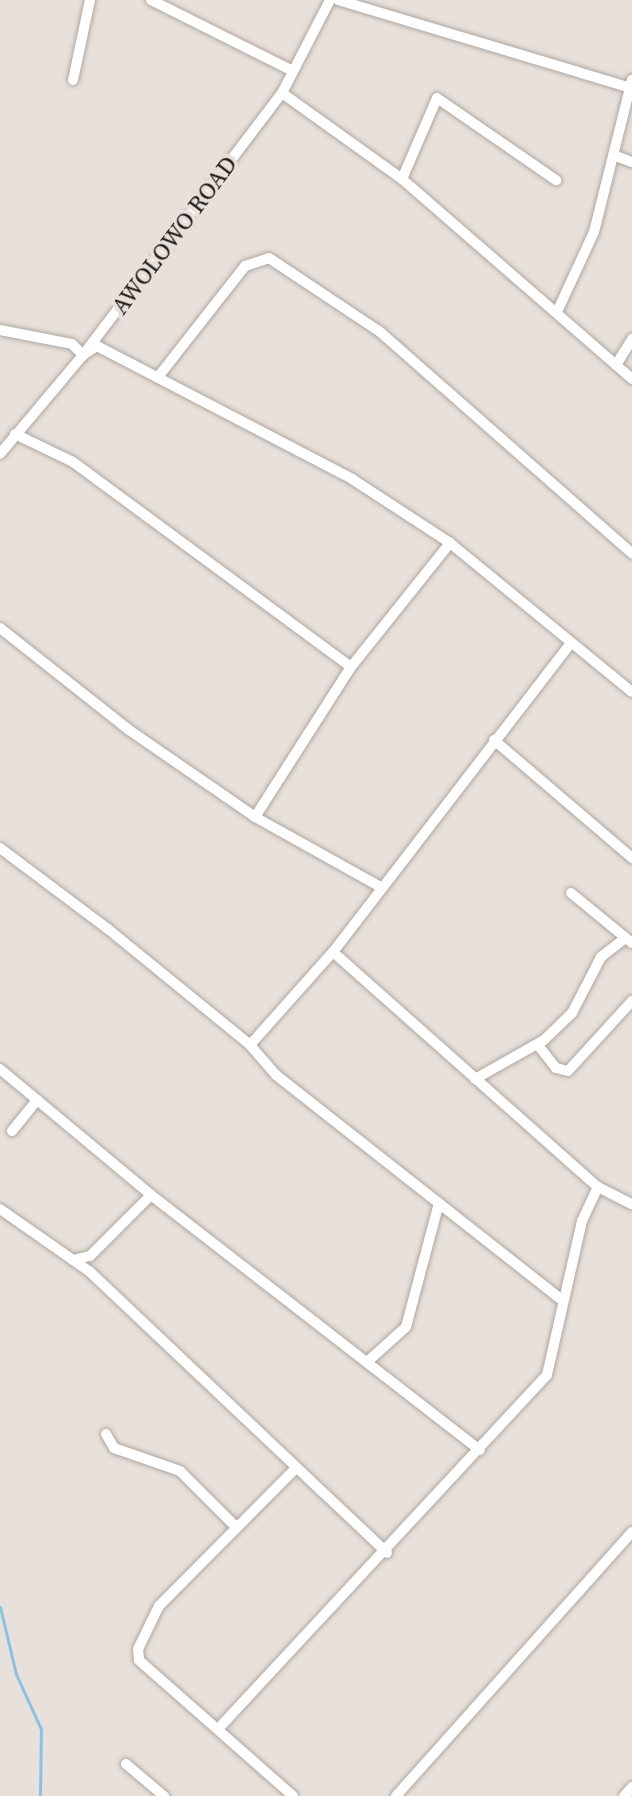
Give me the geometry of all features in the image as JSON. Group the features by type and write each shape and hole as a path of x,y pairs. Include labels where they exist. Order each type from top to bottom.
{"street":[{"path":"73,80 90,0"},
{"path":"151,0 291,70"},
{"name":"AWOLOWO ROAD","path":"0,454 83,355 282,93 291,70 330,0"},
{"path":"338,0 631,88"},
{"path":"557,312 594,232 616,156 632,80"},
{"path":"282,93 402,179 632,379"},
{"path":"402,179 437,98 556,180"},
{"path":"616,156 632,162"},
{"path":"158,377 245,266 269,258 379,331 632,553"},
{"path":"0,330 72,344 83,355 97,346 352,479 450,543 632,692"},
{"path":"616,365 632,339"},
{"path":"15,434 73,462 351,667"},
{"path":"255,817 351,667 450,543"},
{"path":"0,628 129,730 255,817 379,886"},
{"path":"250,1045 333,952 379,886 571,643"},
{"path":"494,740 632,858"},
{"path":"0,848 250,1045 276,1075 563,1301"},
{"path":"475,1079 538,1045 572,1013 601,957 629,940 571,893"},
{"path":"333,952 598,1187 632,1204"},
{"path":"538,1045 556,1068 568,1071 632,1001"},
{"path":"0,1069 151,1195 480,1450"},
{"path":"12,1131 37,1100"},
{"path":"218,1729 387,1553 547,1375 582,1221 598,1187"},
{"path":"73,1260 90,1256 151,1195"},
{"path":"367,1362 406,1327 439,1203"},
{"path":"0,1209 89,1271 387,1553"},
{"path":"89,1271 90,1256"},
{"path":"106,1434 114,1448 180,1471 236,1527"},
{"path":"293,1796 139,1660 138,1649 159,1606 295,1469"},
{"path":"396,1796 632,1532"},
{"path":"126,1764 164,1796"},
{"path":"624,1796 632,1787"}],"waterway":[{"path":"0,1607 16,1674 41,1729 40,1796"}]}
